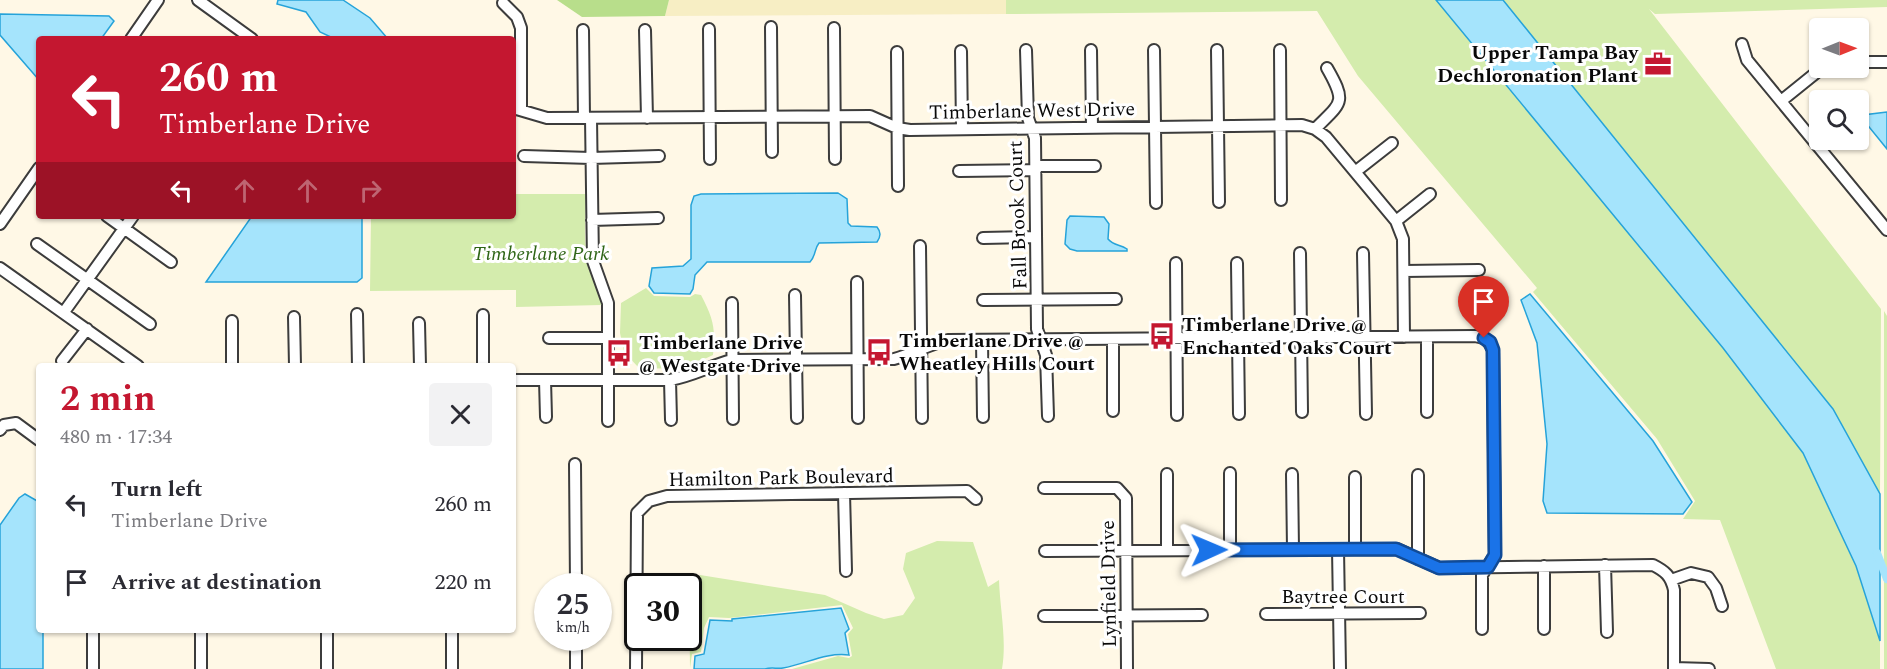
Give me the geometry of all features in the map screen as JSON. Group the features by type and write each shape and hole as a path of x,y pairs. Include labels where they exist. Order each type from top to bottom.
{"street":[{"path":"132,36 158,0"},
{"path":"198,0 210,4 248,36"},
{"path":"503,3 517,16 521,28 517,109"},
{"path":"771,27 772,153"},
{"path":"834,28 835,159"},
{"path":"709,29 710,159"},
{"path":"583,30 591,158 593,261 608,303 608,421"},
{"path":"645,30 647,117"},
{"path":"1742,44 1747,60 1887,230"},
{"name":"Fall Brook Court","path":"1026,50 1028,118 1035,138 1037,329 1046,355 1048,416"},
{"path":"1091,50 1092,128"},
{"path":"1154,50 1156,203"},
{"path":"1217,50 1219,202"},
{"path":"1280,50 1281,200"},
{"path":"962,51 962,129"},
{"path":"897,52 898,186"},
{"path":"1869,62 1887,62"},
{"path":"1327,68 1339,88 1341,98 1337,107 1315,129 1326,137 1396,221 1403,239 1404,337"},
{"path":"1781,101 1810,78"},
{"name":"Timberlane West Drive","path":"517,109 546,118 870,116 897,128 910,130 1280,125 1302,125 1315,129"},
{"path":"1355,172 1392,143"},
{"path":"524,156 591,158 659,156"},
{"path":"959,171 1095,166"},
{"path":"0,224 36,172"},
{"path":"1396,221 1430,194"},
{"path":"592,220 658,218"},
{"path":"111,219 171,262"},
{"path":"64,312 131,219"},
{"path":"983,238 1036,237"},
{"path":"37,244 150,324"},
{"path":"920,246 922,418"},
{"path":"1300,253 1302,412"},
{"path":"1363,253 1366,414"},
{"path":"1176,262 1178,415"},
{"path":"1237,262 1239,414"},
{"path":"0,268 133,363"},
{"path":"1404,272 1479,270"},
{"path":"857,282 858,418"},
{"path":"795,295 796,418"},
{"path":"982,300 1116,299"},
{"path":"732,303 733,419"},
{"path":"357,314 358,363"},
{"path":"483,315 483,363"},
{"path":"294,317 295,363"},
{"path":"232,321 232,363"},
{"path":"419,323 420,363"},
{"path":"62,362 87,329"},
{"path":"516,381 670,380 690,376 716,364 732,360 894,359 921,350 933,343 948,340 1475,336 1484,338 1490,342 1493,350 1495,555 1482,575 1482,629"},
{"path":"1427,337 1427,412"},
{"path":"549,338 608,338"},
{"path":"1113,339 1113,411"},
{"path":"982,340 983,417"},
{"path":"545,380 546,417"},
{"path":"670,380 671,420"},
{"path":"0,430 4,424 16,423 36,438"},
{"path":"575,464 576,573"},
{"path":"1230,472 1230,550"},
{"path":"1167,474 1167,550"},
{"path":"1292,474 1293,549"},
{"path":"1418,475 1418,559"},
{"path":"1354,549 1355,477"},
{"name":"Lynfield Drive","path":"1044,488 1116,488 1126,498 1127,669"},
{"name":"Hamilton Park Boulevard","path":"636,669 637,513 649,501 667,496 968,491 976,499"},
{"path":"844,493 846,571"},
{"path":"1338,549 1340,669"},
{"path":"1045,551 1396,549 1439,568 1653,565 1664,570 1674,590 1674,669 1709,669"},
{"path":"1605,565 1607,632"},
{"path":"1544,566 1544,628"},
{"path":"1671,580 1691,573 1708,577 1716,588 1722,606"},
{"name":"Baytree Court","path":"1266,614 1420,613"},
{"path":"1044,616 1202,615"},
{"path":"93,633 93,669"},
{"path":"201,633 201,669"},
{"path":"327,633 327,669"},
{"path":"452,633 452,669"},
{"path":"576,651 576,669"}],"shaded area":[{"path":"669,0 1006,0 1006,14 665,16"}],"green space":[{"path":"557,0 669,0 665,16 582,17"},
{"path":"1006,0 1436,0 1723,348 1803,453 1856,566 1880,641 1880,669 1776,669 1720,520 1683,519 1695,501 1657,439 1533,292 1537,288 1358,76 1317,11 1006,14"},
{"path":"1503,0 1887,0 1887,7 1655,14 1649,9 1881,309 1880,494 1833,409"},
{"name":"Timberlane Park","path":"516,194 586,194 585,233 588,263 600,292 602,305 516,307 516,290 370,291 371,219 516,219"},
{"path":"646,288 654,296 701,295 713,324 713,355 683,369 639,368 624,352 620,333 621,303"},
{"path":"1884,311 1887,316 1887,669 1884,669"},
{"path":"937,541 973,542 988,587 999,580 1004,636 1002,669 792,669 838,656 849,658 852,656 848,634 853,628 842,605 729,618 709,617 704,628 702,644 702,575 825,595 884,619 903,615 915,598 903,569 906,553"},
{"path":"690,651 701,651 692,654 690,668"}],"water":[{"path":"278,0 343,0 370,18 385,36 329,36 320,32 306,12 277,4"},
{"path":"1436,0 1503,0 1833,409 1880,494 1880,641 1856,566 1803,453 1723,348"},
{"path":"0,14 109,16 114,21 103,36 36,36 36,77 0,35"},
{"path":"1887,112 1887,149 1869,127 1869,114"},
{"path":"838,193 847,199 848,223 851,226 877,227 880,234 877,242 819,243 810,262 707,262 695,275 690,294 654,293 649,286 652,268 683,266 691,259 691,205 694,196 701,194"},
{"path":"1070,216 1104,217 1109,224 1108,239 1127,251 1070,249 1065,244 1067,220"},
{"path":"250,219 362,219 362,278 357,282 206,282"},
{"path":"1530,294 1653,441 1692,502 1683,514 1547,513 1543,501 1547,444 1537,343 1521,300"},
{"path":"25,494 36,500 36,633 43,633 43,669 0,669 0,525 19,498"},
{"path":"841,608 849,629 845,633 849,655 824,657 781,668 694,669 695,656 704,654 710,620 732,621 732,619"}],"waterway":[{"path":"1877,553 1887,579"}],"place":[{"name":"Upper Tampa Bay Dechloronation Plant","path":"1658,64"},
{"name":"Timberlane Drive @ Enchanted Oaks Court","path":"1162,336"},
{"name":"Timberlane Drive @ Wheatley Hills Court","path":"879,352"},
{"name":"Timberlane Drive @ Westgate Drive","path":"619,353"}],"route":[{"path":"1209,550 1396,549 1439,568 1488,567 1495,555 1493,350 1490,342 1484,338"}]}
